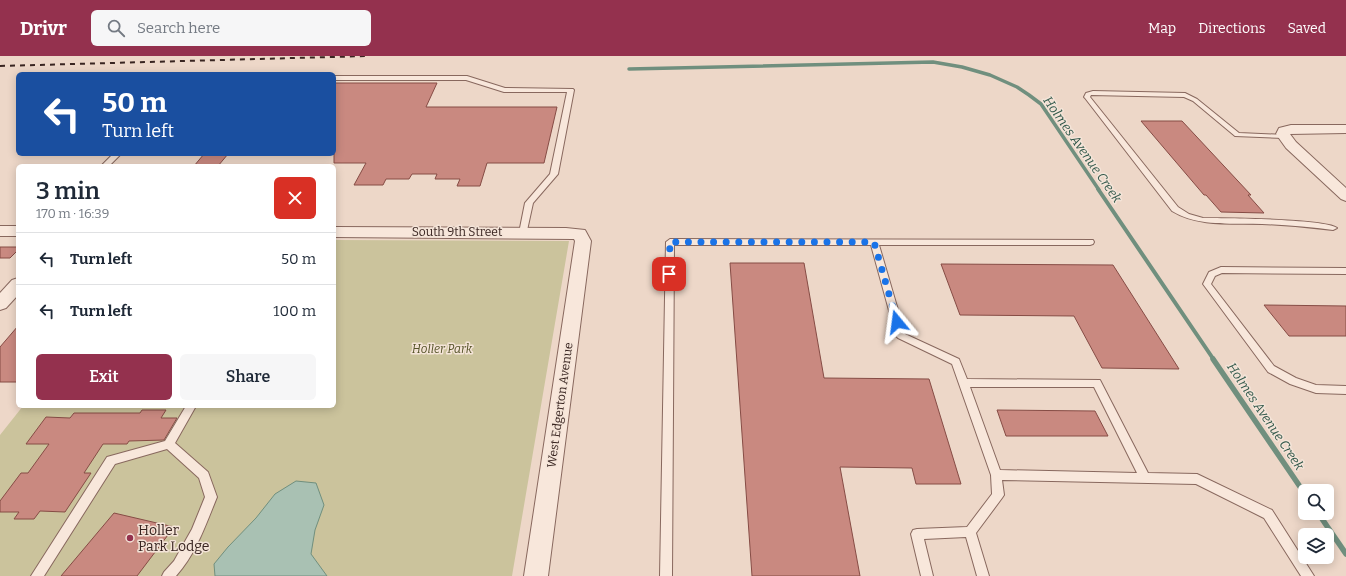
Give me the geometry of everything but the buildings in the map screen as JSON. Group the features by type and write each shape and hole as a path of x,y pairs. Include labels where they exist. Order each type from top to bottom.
{"street":[{"path":"1346,129 1290,129 1284,134 1291,145 1346,196"},
{"path":"0,231 16,231"},
{"name":"South 9th Street","path":"336,232 523,232 579,234"},
{"name":"West Edgerton Avenue","path":"536,576 583,241 579,234"},
{"path":"0,304 16,286"}],"lane":[{"path":"336,78 467,78 504,90 571,90 554,174 530,203 523,232"},
{"path":"1284,134 1237,135 1195,100 1185,95 1093,93 1088,94 1087,97 1175,209 1186,216 1203,220 1313,225 1333,228"},
{"path":"107,164 115,156"},
{"path":"666,576 670,242 1090,242"},
{"path":"874,242 901,336 956,362 996,475 998,495 970,532"},
{"path":"1346,271 1220,270 1212,274 1207,284 1271,369 1293,382 1316,389 1346,390"},
{"path":"963,383 1097,383 1146,478"},
{"path":"37,576 111,460 169,444 190,408"},
{"path":"168,576 178,565 197,532 211,497 204,475 169,444"},
{"path":"996,475 1197,478 1268,514 1308,576"},
{"path":"927,576 916,534 970,532"},
{"path":"970,532 983,576"}],"green space":[{"name":"Holler Park","path":"336,240 569,241 512,576 0,576 0,435 21,408 336,408"}],"shaded area":[{"path":"296,481 316,483 324,505 315,530 311,554 327,576 215,576 214,564 228,547 256,518 275,494"}],"waterway":[{"name":"Holmes Avenue Creek","path":"629,69 933,62 962,67 990,75 1017,87 1041,104 1099,190"},
{"name":"Holmes Avenue Creek","path":"1098,189 1214,360"},
{"name":"Holmes Avenue Creek","path":"1213,359 1298,484"},
{"name":"Holmes Avenue Creek","path":"1323,520 1346,554"}],"railway":[{"path":"0,66 368,56"}],"place":[{"name":"Holler Park Lodge","path":"130,538"}],"route":[{"path":"669,274 670,242 874,242 897,322"}]}
